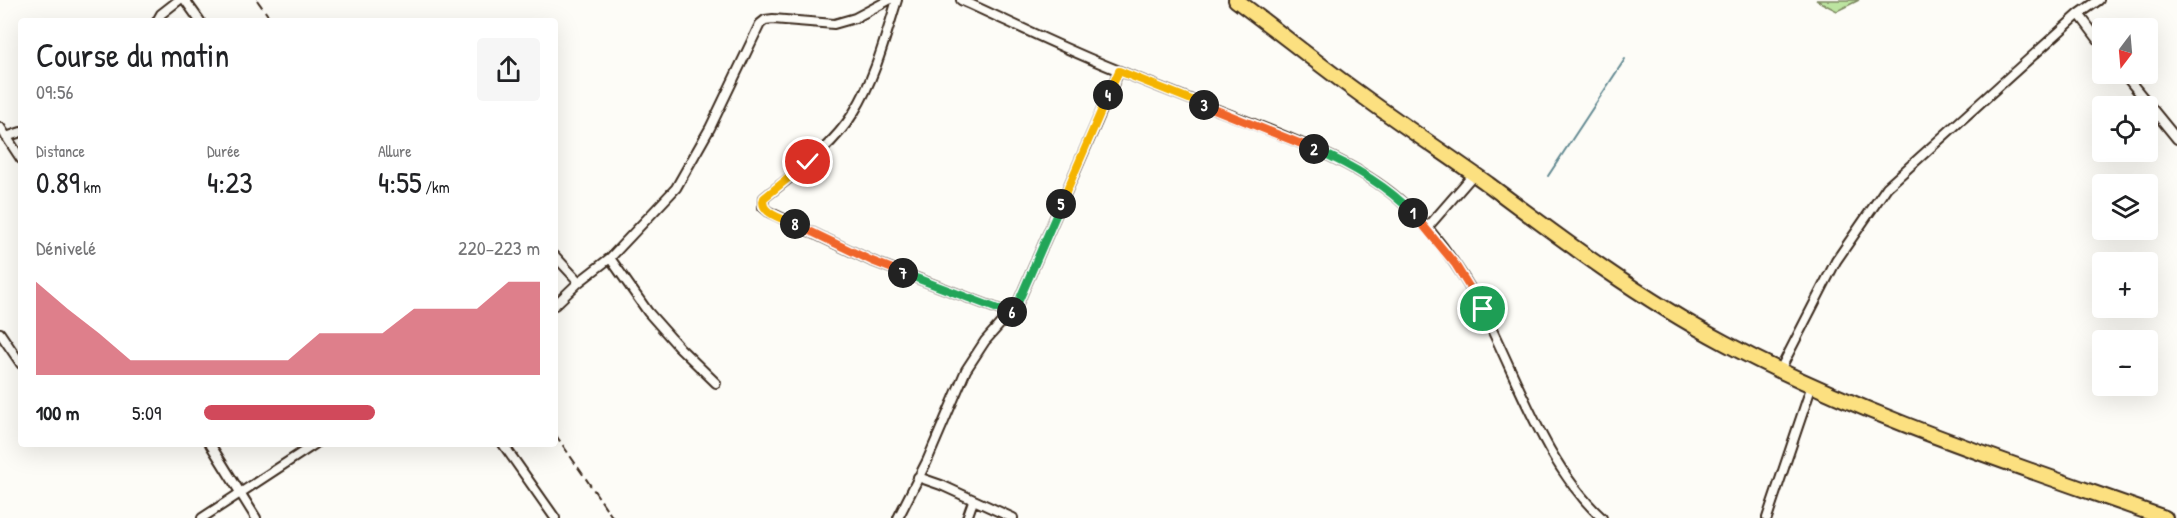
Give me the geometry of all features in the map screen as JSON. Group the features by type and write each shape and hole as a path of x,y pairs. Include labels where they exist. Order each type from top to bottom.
{"highway":[{"path":"1236,0 1358,93 1474,174 1604,270 1725,343 1812,385 1913,428 2164,518"}],"street":[{"path":"159,18 179,0"},
{"path":"185,0 198,18"},
{"path":"558,302 610,258 660,208 676,188 710,128 760,24 765,20 773,19 834,24 855,18 889,0"},
{"path":"897,0 878,60 854,112 841,131 764,198 763,207 769,212 872,261 1011,314"},
{"path":"961,0 1119,71 1331,156 1371,180 1404,204 1427,228 1455,264 1483,309 1524,399 1567,479 1587,504 1602,518"},
{"path":"1780,370 1836,261 1887,187 2079,14 2099,0"},
{"path":"2079,14 2092,31"},
{"path":"898,518 966,370 985,341 1017,305 1119,71"},
{"path":"2132,84 2177,140"},
{"path":"0,127 18,154"},
{"path":"6,136 18,133"},
{"path":"1427,228 1474,174"},
{"path":"610,258 648,312 679,347 716,383"},
{"path":"558,259 579,282"},
{"path":"0,333 18,360"},
{"path":"1767,518 1812,385"},
{"path":"212,447 256,518"},
{"path":"202,518 310,447"},
{"path":"505,447 555,518"},
{"path":"918,477 941,484 1013,518"},
{"path":"966,518 973,501"}],"green space":[{"path":"1816,0 1859,0 1837,11"}],"waterway":[{"path":"1548,176 1625,59"}],"railway":[{"path":"257,0 270,18"},
{"path":"558,438 613,518"}],"route":[{"path":"808,162 764,198 763,207 769,212 872,261 1011,314 1017,305 1119,71 1331,156 1371,180 1404,204 1427,228 1455,264 1483,309"}]}
